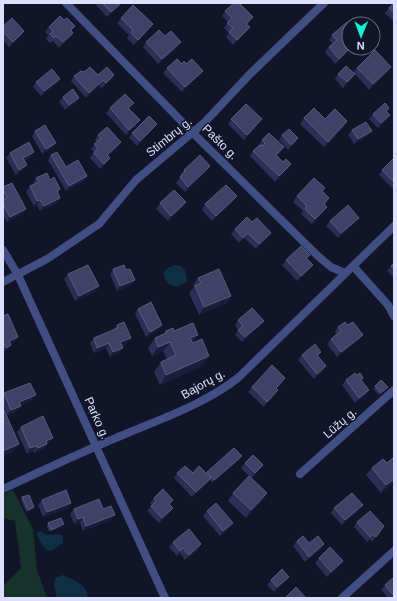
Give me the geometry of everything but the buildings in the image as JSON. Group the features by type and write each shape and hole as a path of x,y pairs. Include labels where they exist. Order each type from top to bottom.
{"street":[{"name":"Pašto g.","path":"66,3 193,133 319,257 331,267 345,273"},
{"name":"Stimbrų g.","path":"3,282 47,259 99,224 136,180 205,122 250,74 324,3"},
{"name":"Bajorų g.","path":"3,489 96,446 189,407 224,388 239,377 394,226"},
{"name":"Parko g.","path":"3,250 18,275 165,598"},
{"path":"353,266 388,305 394,316"},
{"name":"Lūžų g.","path":"300,474 394,390"},
{"path":"342,598 394,551"}],"green space":[{"path":"13,490 33,529 37,570 47,598 3,598 3,586 21,568 15,521 3,518 3,494"}],"water":[{"path":"174,265 183,267 187,282 176,287 168,284 163,274 166,269"},
{"path":"40,531 47,535 59,534 63,536 63,543 53,550 48,551 44,548 36,534"},
{"path":"63,575 83,586 86,589 88,598 57,598 54,585 55,578"}]}
